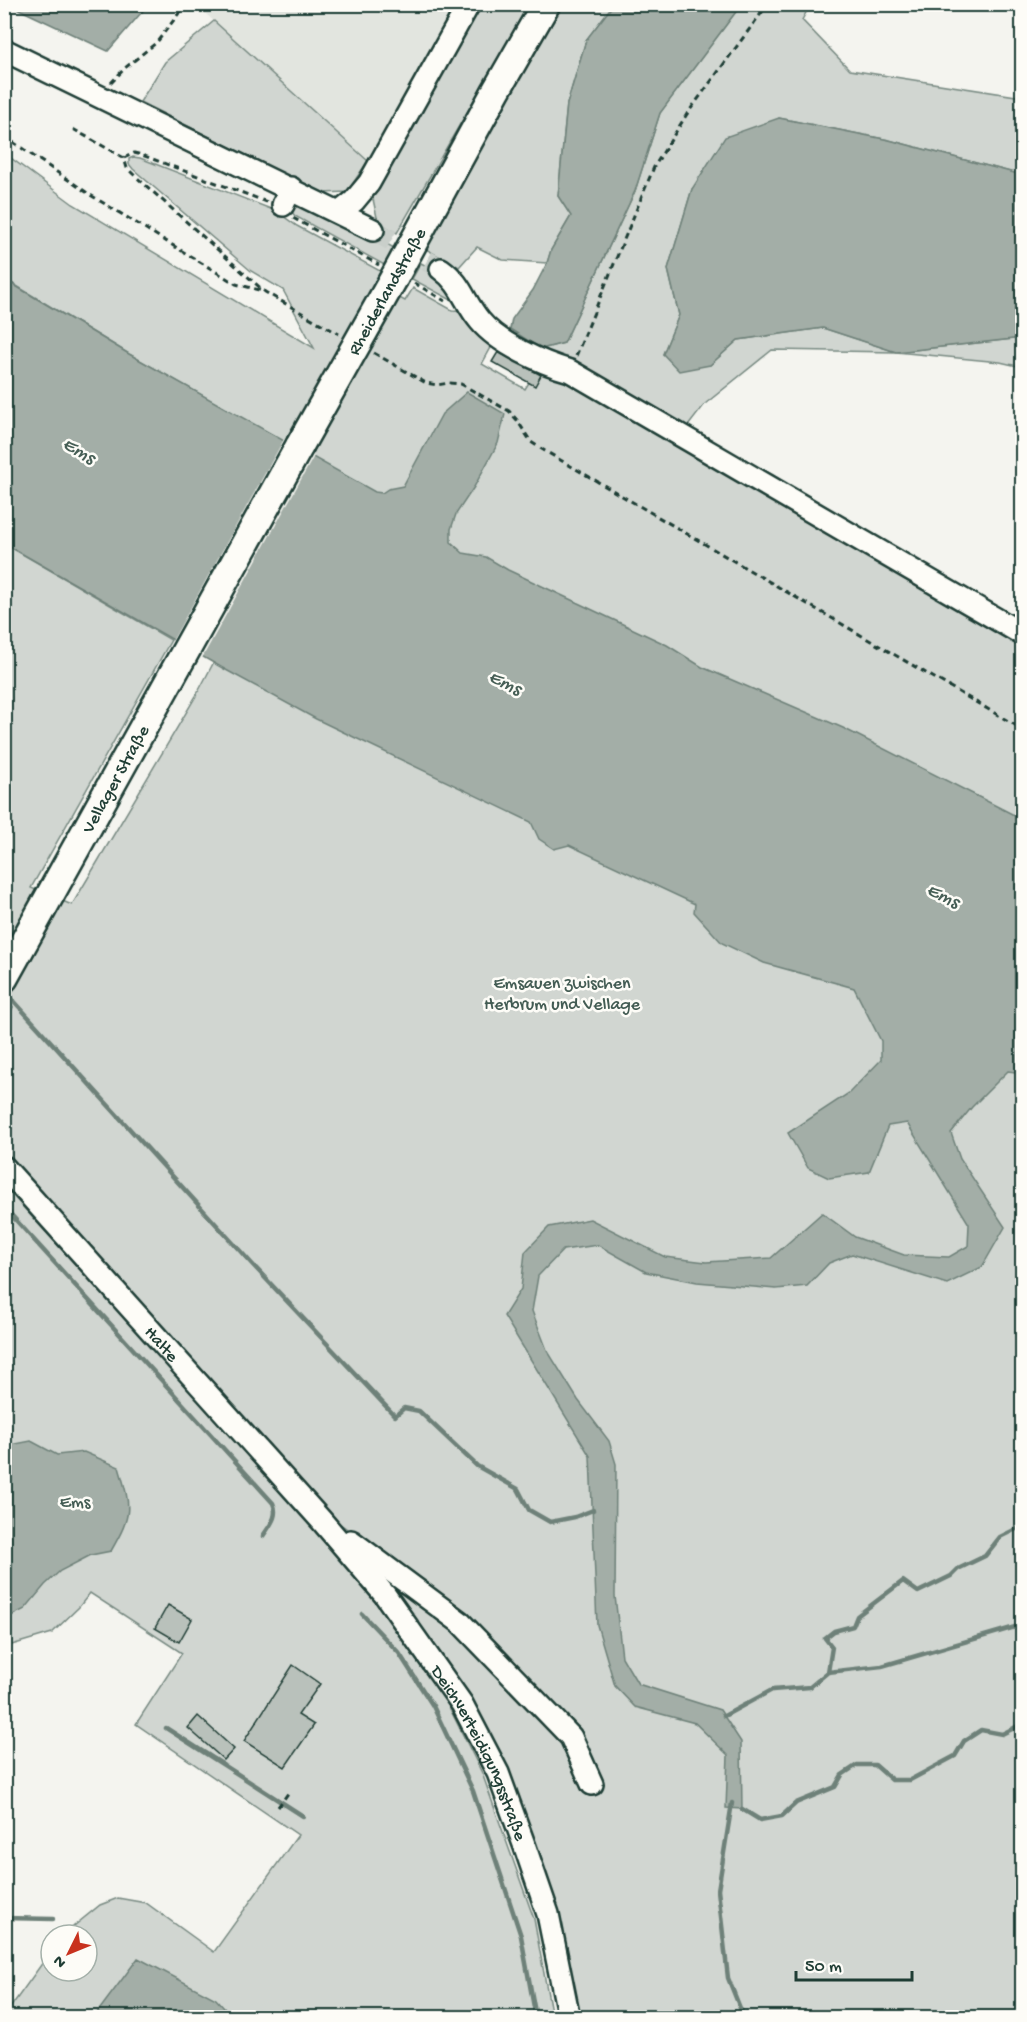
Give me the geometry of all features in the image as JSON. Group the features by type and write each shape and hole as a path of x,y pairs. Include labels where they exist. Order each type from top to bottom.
{"main road":[{"name":"Rheiderlandstraße","path":"227,579 391,273 546,4"},
{"name":"Vellager Straße","path":"4,978 227,579"}],"street":[{"path":"340,213 369,183 469,4"},
{"path":"4,50 99,96 287,197 340,213 373,230"},
{"path":"441,268 452,277 480,321 494,334 544,363 570,371 1023,634"},
{"name":"Halte","path":"4,1167 321,1520"},
{"path":"321,1520 460,1623 571,1737 592,1784"},
{"name":"Deichverteidigungsstraße","path":"321,1520 385,1595 462,1704 498,1773 548,1914 569,2018"}],"path":[{"path":"99,96 125,68 157,42 186,4"},
{"path":"570,371 654,167 687,114 768,4"},
{"path":"74,129 124,158 127,168 133,174 265,292 345,337"},
{"path":"4,136 85,192 236,284 265,292"},
{"path":"124,158 134,153 142,155 272,204 287,197 288,215 300,224 453,306 469,303"},
{"path":"366,349 426,383 460,384 509,411 531,442 545,451 1023,729"},
{"path":"278,1807 289,1792"}],"shaded area":[{"path":"196,5 478,5 382,173"}],"green space":[{"path":"478,5 529,5 397,233 378,222 371,190"},
{"path":"558,5 613,5 586,40 567,104 558,196 571,216 551,250 547,263 503,260 477,247 459,267 422,247"},
{"name":"Emsauen zwischen Herbrum und Vellage","path":"741,5 810,5 802,20 850,70 1022,97 1022,175 889,140 779,118 692,189 668,269 679,315 663,354 710,365 738,340 823,328 896,352 772,350 705,404 681,435 1022,634 1022,2017 573,2017 505,1780 334,1529 424,1585 306,1499 5,1161 5,1022 13,1007 4,997 5,544 171,640 31,888 72,905 196,696 319,462 129,354 5,279 4,153 73,204 314,348 283,290 251,271 133,169 129,164 129,159 140,158 276,211 297,226 382,272 375,285 405,301 413,288 452,310 467,311 494,342 482,364 525,389 538,368 544,363 541,349 564,343 635,191 660,113"},
{"path":"214,21 368,161 347,192 322,193 140,102 165,62"},
{"path":"292,201 306,201 398,250 388,267 295,216 291,211"},
{"path":"421,263 451,279 459,302 412,279"},
{"path":"1022,338 1022,367 1000,362 896,352"},
{"name":"Ems","path":"4,1186 293,1504 337,1546 435,1679 482,1773 534,1919 552,2017 5,2017 39,1968 39,1983 99,1983 99,1923 78,1923 100,1905 118,1898 146,1903 214,1952 298,1835 136,1724 182,1653 90,1593 52,1633 5,1647"}],"water":[{"path":"10,5 148,5 108,51"},
{"path":"613,5 741,5 660,113 635,191 564,343 541,349 510,329 512,319 533,290 551,250 571,216 558,196 567,104 586,40"},
{"path":"779,118 889,140 1022,175 1022,338 896,352 823,328 738,340 710,365 679,371 663,354 679,315 668,269 692,189 725,137"},
{"name":"Ems","path":"4,279 129,354 375,492 382,493 388,489 403,486 442,414 467,392 505,414 498,443 456,514 451,529 451,542 463,553 486,557 508,570 667,645 702,667 843,728 1022,819 1022,1073 1008,1071 972,1107 951,1133 960,1159 1005,1227 982,1267 947,1284 852,1254 829,1263 807,1286 776,1289 697,1282 646,1272 598,1245 563,1250 538,1276 532,1311 547,1350 578,1400 609,1441 616,1464 615,1596 622,1657 638,1684 720,1710 741,1742 742,1809 726,1808 728,1755 695,1723 635,1707 615,1686 597,1625 590,1456 504,1316 521,1289 525,1252 549,1227 590,1219 665,1257 706,1262 771,1258 822,1213 855,1237 904,1255 949,1257 968,1246 969,1224 907,1123 888,1126 869,1172 829,1178 808,1168 788,1133 849,1093 881,1060 881,1041 854,988 764,963 722,943 694,912 695,904 569,845 554,849 539,839 531,822 316,719 5,544"},
{"path":"31,1441 57,1455 84,1452 119,1467 128,1510 123,1528 111,1551 91,1555 60,1571 25,1609 5,1619 5,1446"},
{"path":"138,1958 216,1999 232,2017 94,2017"}],"pier":[{"path":"284,439 314,456 201,660 171,643"}],"building":[{"path":"498,352 541,375 535,386 492,362"},
{"path":"168,1605 192,1619 179,1642 155,1628"},
{"path":"293,1665 320,1684 298,1715 314,1725 285,1767 244,1741"},
{"path":"198,1716 234,1749 224,1760 188,1728"}],"waterway":[{"path":"4,990 252,1264 395,1416 404,1408 419,1411 477,1466 518,1489 529,1510 550,1522 575,1517 593,1510"},
{"path":"4,1207 273,1503 274,1516 263,1536"},
{"path":"828,1672 832,1647 825,1638 834,1631 853,1626 857,1616 903,1581 918,1592 985,1556 1000,1537 1022,1526"},
{"path":"362,1614 399,1653 433,1706 473,1791 521,1936 536,2018"},
{"path":"724,1716 772,1690 810,1687 828,1672 882,1666 1022,1625"},
{"path":"742,1809 760,1820 782,1816 796,1803 835,1787 842,1775 857,1765 875,1765 892,1780 910,1780 955,1756 964,1741 981,1730 1002,1734 1022,1724"},
{"path":"166,1728 303,1816"},
{"path":"732,1803 718,1890 728,1978 744,2018"},
{"path":"4,1918 53,1919"}],"tunnel":[{"path":"373,230 441,269"}]}
